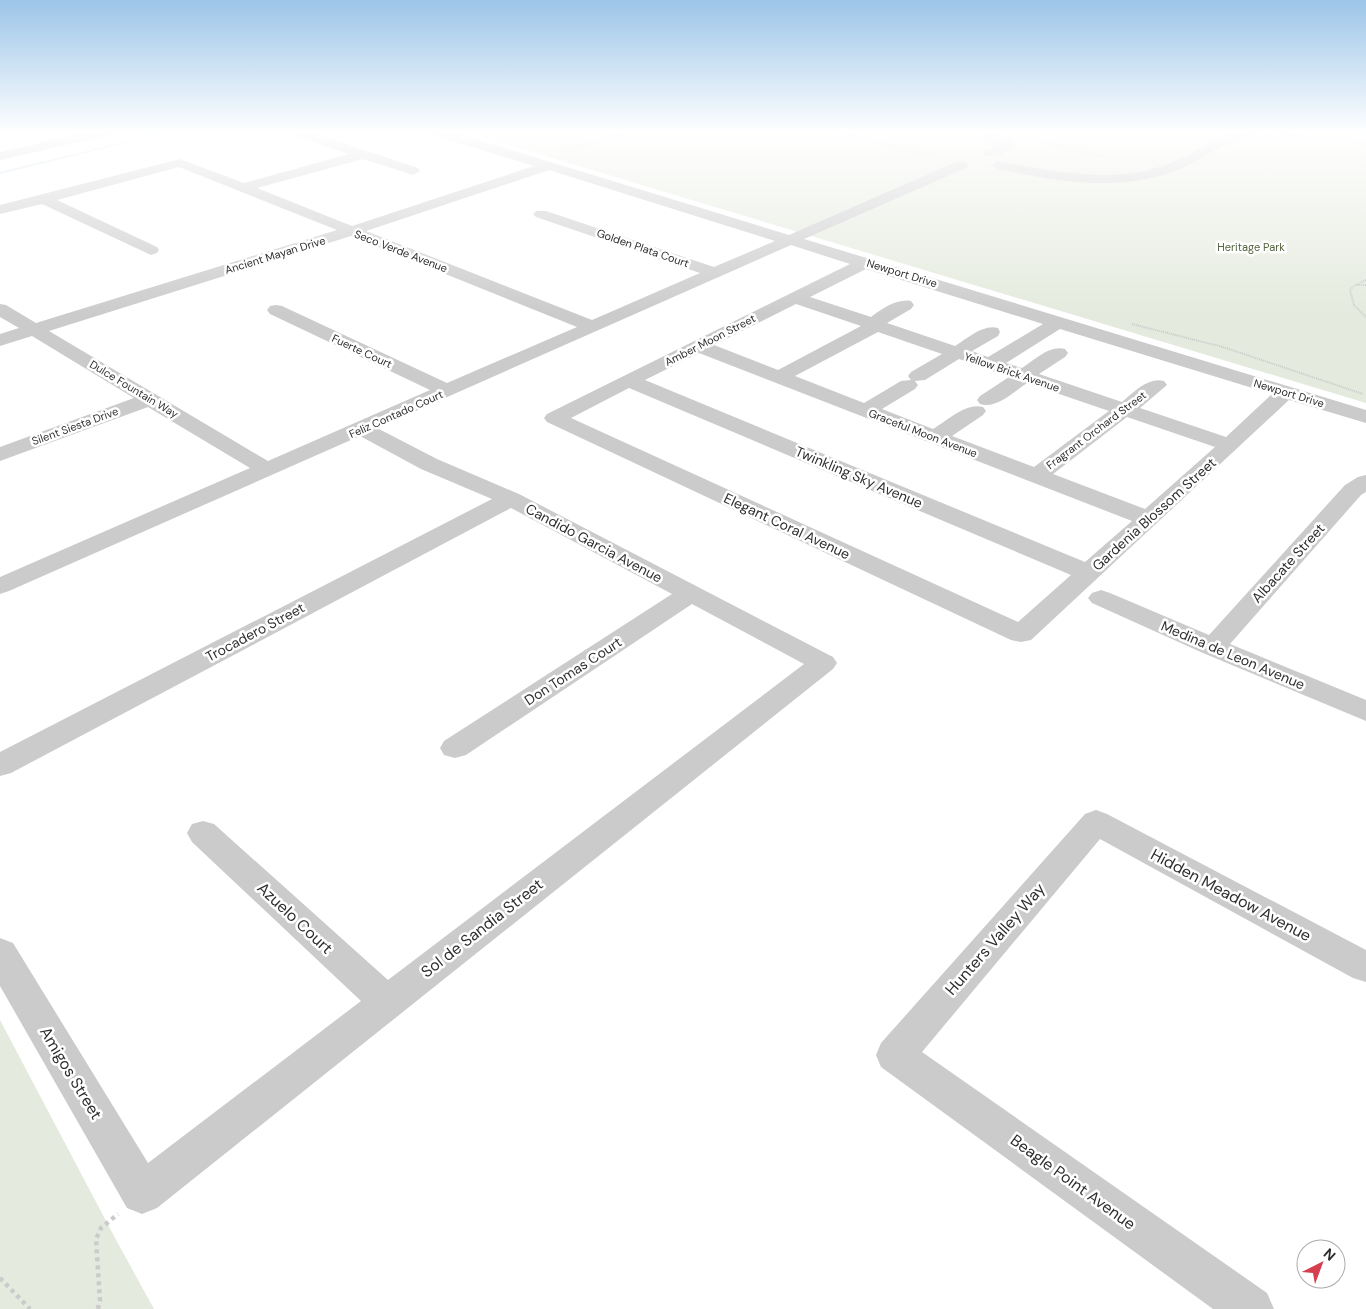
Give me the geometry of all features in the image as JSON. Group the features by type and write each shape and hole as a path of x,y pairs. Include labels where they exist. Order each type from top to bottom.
{"street":[{"name":"Seco Verde Avenue","path":"44,199 67,193"},
{"name":"Seco Verde Avenue","path":"256,193 594,327"},
{"name":"Ancient Mayan Drive","path":"0,340 351,231 459,193"},
{"name":"Newport Drive","path":"653,193 791,239 1366,417"},
{"name":"Feliz Contado Court","path":"0,586 362,429 896,193"},
{"path":"0,210 44,199 151,250"},
{"name":"Golden Plata Court","path":"541,214 716,273"},
{"name":"Amber Moon Street","path":"554,418 866,262"},
{"name":"Yellow Brick Avenue","path":"793,297 1230,446"},
{"path":"779,377 875,326 878,320 905,305"},
{"name":"Dulce Fountain Way","path":"0,309 268,470"},
{"name":"Fuerte Court","path":"276,310 448,391"},
{"path":"990,364 1058,322"},
{"path":"865,410 991,332"},
{"name":"Graceful Moon Avenue","path":"698,346 1149,519"},
{"path":"935,438 1058,353"},
{"name":"Twinkling Sky Avenue","path":"629,380 1089,573"},
{"name":"Fragrant Orchard Street","path":"1036,476 1156,384"},
{"name":"Gardenia Blossom Street","path":"1021,634 1230,446 1286,392"},
{"name":"Silent Siesta Drive","path":"0,454 150,399"},
{"name":"Elegant Coral Avenue","path":"554,418 1021,634"},
{"name":"Candido Garcia Avenue","path":"362,429 428,464 511,499 823,663"},
{"name":"Albacate Street","path":"1213,647 1362,489"},
{"name":"Trocadero Street","path":"0,765 511,499"},
{"name":"Don Tomas Court","path":"455,748 690,594"},
{"name":"Medina de Leon Avenue","path":"1101,598 1366,711"},
{"name":"Sol de Sandia Street","path":"142,1193 823,663"},
{"name":"Hidden Meadow Avenue","path":"1096,822 1366,968"},
{"name":"Hunters Valley Way","path":"895,1055 1096,822"},
{"name":"Azuelo Court","path":"203,834 387,1002"},
{"name":"Amigos Street","path":"0,953 142,1193"},
{"name":"Beagle Point Avenue","path":"895,1055 1251,1309"}],"path":[{"path":"1366,280 1355,285 1350,290 1354,305 1366,317"},
{"path":"1355,285 1366,286"},
{"path":"98,1309 100,1300 96,1239 100,1228 142,1193"},
{"path":"0,1278 30,1309"}],"green space":[{"name":"Heritage Park","path":"669,193 1366,193 1366,403"},
{"path":"0,1020 115,1238 154,1309 0,1309"}]}
